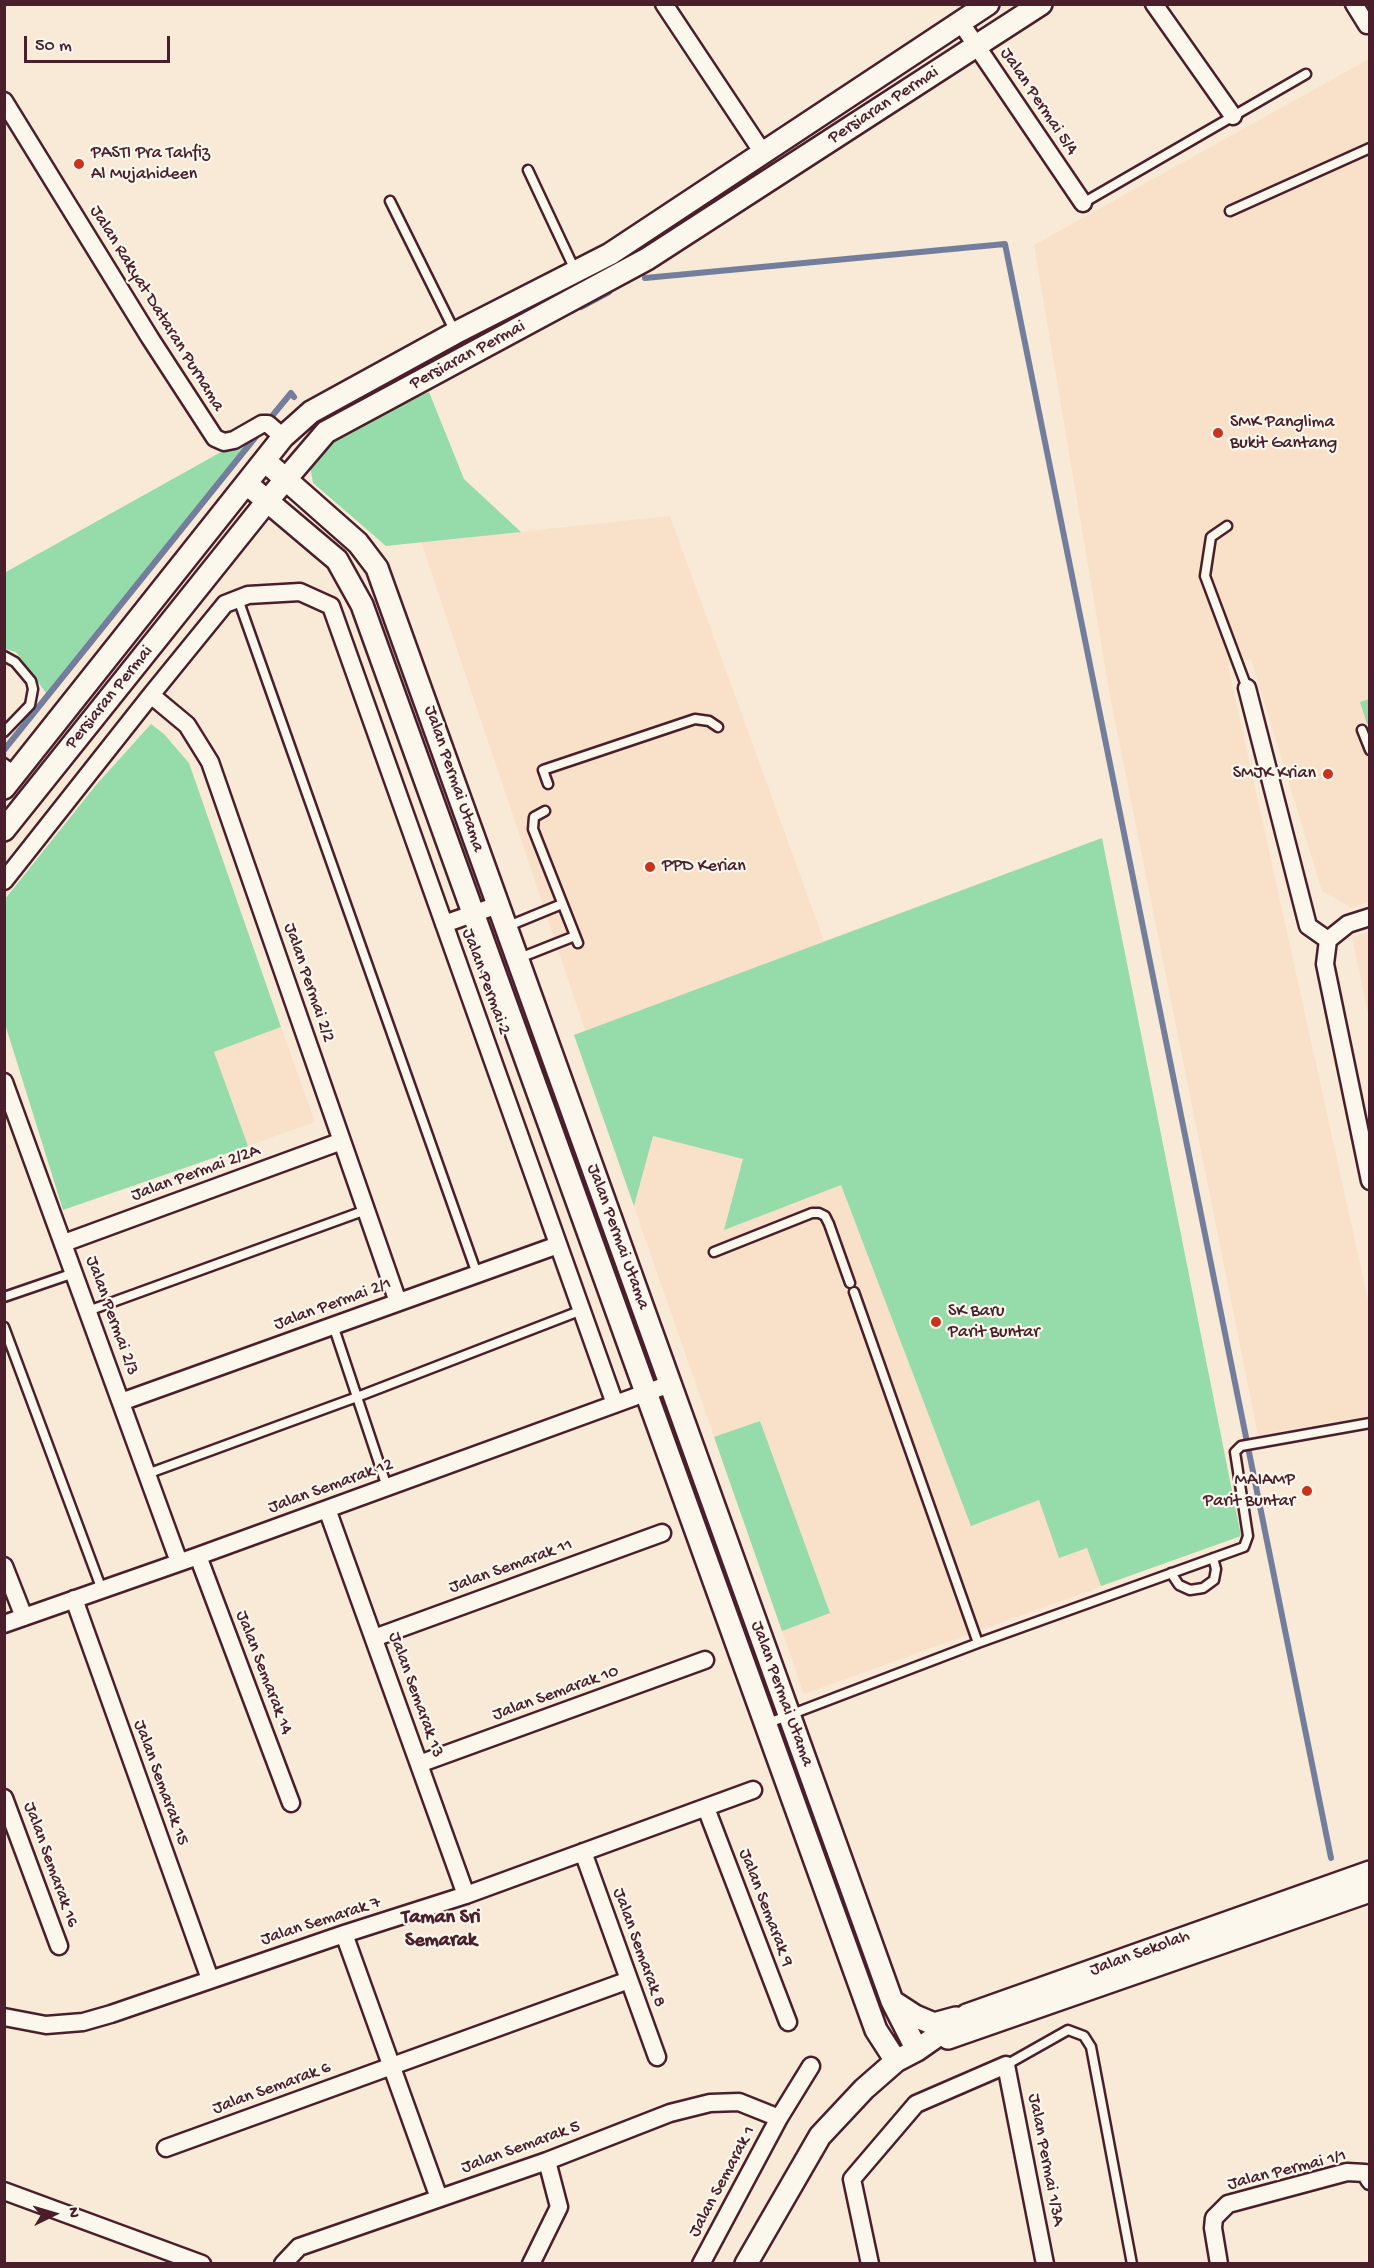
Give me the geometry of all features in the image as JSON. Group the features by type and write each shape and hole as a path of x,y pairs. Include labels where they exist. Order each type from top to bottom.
{"street":[{"path":"664,4 763,153"},
{"name":"Persiaran Permai","path":"4,830 268,500 326,432 647,259 1041,4"},
{"path":"1154,4 1233,116"},
{"path":"1354,4 1367,25 1370,25"},
{"name":"Persiaran Permai","path":"9,774 284,437 311,412 455,333 610,254 986,5"},
{"name":"Jalan Permai 5/4","path":"961,23 1083,203"},
{"name":"Jalan Rakyat Dataran Purnama","path":"4,101 162,357 215,438 225,442 234,440 262,424 268,424 284,437"},
{"name":"Jalan Permai Utama","path":"265,461 358,543 377,568 892,2001 917,2049"},
{"name":"Jalan Permai Utama","path":"247,484 337,560 362,605 876,2030 896,2061"},
{"name":"Jalan Permai 2","path":"238,599 248,595 300,592 331,606 615,1404"},
{"path":"4,881 225,604 238,599"},
{"path":"1246,688 1308,926 1328,940"},
{"name":"Jalan Permai 2/2","path":"151,695 187,725 210,762 398,1302"},
{"path":"444,924 498,905"},
{"path":"1370,917 1348,924 1328,940 1325,964 1370,1181"},
{"name":"Jalan Permai 2/3","path":"4,1083 179,1562"},
{"name":"Jalan Permai 2/2A","path":"63,1243 342,1141"},
{"name":"Jalan Permai 2/1","path":"121,1402 558,1245"},
{"name":"Jalan Semarak 12","path":"4,1624 670,1384"},
{"name":"Jalan Semarak 13","path":"327,1509 466,1895"},
{"name":"Jalan Semarak 11","path":"374,1638 662,1533"},
{"name":"Jalan Semarak 14","path":"198,1556 291,1803"},
{"path":"4,1566 24,1617"},
{"name":"Jalan Semarak 15","path":"74,1599 210,1980"},
{"name":"Jalan Semarak 10","path":"419,1764 705,1660"},
{"name":"Jalan Semarak 7","path":"8,2018 46,2025 82,2022 111,2014 466,1895 753,1790"},
{"name":"Jalan Semarak 16","path":"4,1798 59,1946"},
{"name":"Jalan Semarak 9","path":"706,1808 789,2022"},
{"name":"Jalan Semarak 8","path":"583,1852 657,2057"},
{"name":"Jalan Sekolah","path":"746,2264 820,2136 864,2088 896,2061 968,2015 1370,1872"},
{"name":"Jalan Sekolah","path":"917,2049 1370,1891"},
{"path":"344,1934 440,2198"},
{"name":"Jalan Semarak 6","path":"166,2148 629,1980"},
{"path":"892,2001 915,2016 934,2024 968,2015"},
{"path":"870,2264 852,2179 916,2104 1006,2065"},
{"name":"Jalan Permai 1/3A","path":"1006,2065 1045,2264"},
{"name":"Jalan Semarak 1","path":"701,2264 780,2118 812,2066"},
{"name":"Jalan Semarak 5","path":"283,2264 299,2247 547,2161 670,2113 710,2103 739,2102 780,2118"},
{"path":"531,2264 559,2207 547,2161"},
{"name":"Jalan Permai 1/1","path":"1219,2264 1213,2228 1214,2218 1228,2204 1347,2172 1365,2173 1370,2181"},
{"path":"4,2191 202,2264"}],"lane":[{"path":"1083,203 1306,74"},
{"path":"1230,211 1370,148"},
{"path":"528,170 575,271"},
{"path":"390,201 455,333"},
{"path":"1227,526 1211,537 1205,576 1246,688"},
{"path":"238,599 477,1274"},
{"path":"4,656 15,662 31,681 33,689 30,705 4,732"},
{"path":"548,784 543,770 695,719 709,721 718,727"},
{"path":"1362,730 1370,750"},
{"path":"517,959 576,939 533,829 534,817 544,811"},
{"path":"506,927 562,904"},
{"path":"88,1311 366,1210"},
{"path":"714,1252 812,1213 819,1213 825,1216 829,1224 850,1283"},
{"path":"4,1297 75,1273"},
{"path":"854,1293 978,1644"},
{"path":"147,1474 582,1310"},
{"path":"333,1325 387,1487"},
{"path":"4,1327 102,1590"},
{"path":"766,1724 1244,1547 1248,1536 1234,1452 1241,1446 1370,1423"},
{"path":"1171,1574 1179,1585 1190,1590 1203,1588 1214,1580 1216,1569 1213,1558"},
{"path":"1006,2065 1068,2030 1084,2036 1091,2047 1132,2264"}],"shaded area":[{"path":"1369,59 1369,902 1351,908 1322,891 1251,659 1228,665 1369,1304 1369,1416 1258,1435 1111,702 1034,245"},
{"name":"SK Baru Parit Buntar","path":"670,516 824,941 1102,838 1241,1536 804,1694 574,1035 585,1030 421,542"},
{"path":"1370,931 1369,1019 1352,937"},
{"path":"281,1027 315,1122 248,1146 214,1052"}],"green space":[{"path":"429,392 464,479 521,532 386,546 313,483 309,460 331,436"},
{"path":"257,432 46,693 16,652 5,649 4,573"},
{"path":"1369,699 1369,723 1367,724 1360,702"},
{"path":"151,724 164,734 189,763 281,1027 214,1052 248,1146 63,1210 5,1024 5,899 96,785"},
{"name":"SK Baru Parit Buntar","path":"1102,838 1241,1536 1101,1586 1087,1548 1059,1558 1039,1500 971,1526 841,1185 724,1230 743,1159 653,1136 634,1206 574,1035"},
{"path":"760,1421 830,1613 782,1631 714,1437"}],"waterway":[{"path":"645,278 1005,244 1331,1858"},
{"path":"581,307 609,292"},
{"path":"268,421 291,393 294,397"},
{"path":"4,750 258,434"}],"place":[{"name":"PASTI Pra Tahfiz Al Mujahideen","path":"79,164"},
{"name":"SMK Panglima Bukit Gantang","path":"1218,433"},
{"name":"SMJK Krian","path":"1328,774"},
{"name":"PPD Kerian","path":"650,867"},
{"name":"SK Baru Parit Buntar","path":"936,1322"},
{"name":"MAIAMP Parit Buntar","path":"1307,1491"}],"district":[{"name":"Taman Sri Semarak","path":"441,1930"}]}
